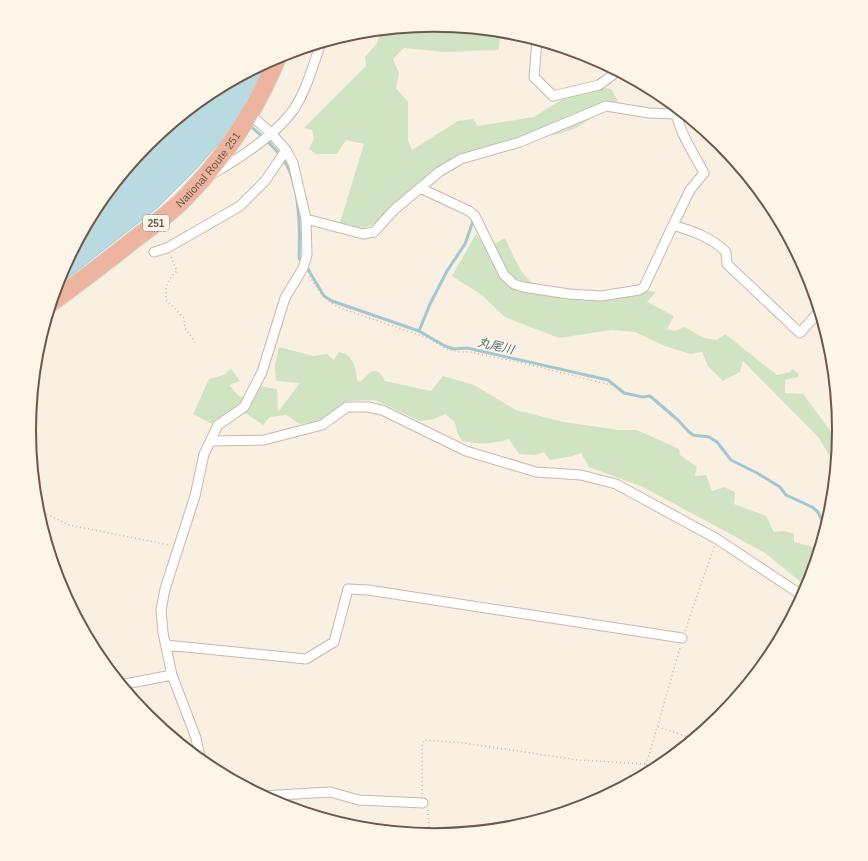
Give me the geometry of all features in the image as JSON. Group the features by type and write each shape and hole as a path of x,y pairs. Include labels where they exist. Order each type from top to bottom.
{"highway":[{"name":"National Route 251","path":"59,297 158,222 202,180 246,119 262,92 274,66"}],"street":[{"path":"537,46 534,77 553,96 599,85 613,75"},
{"path":"202,180 239,159 266,137 293,109 304,88 319,49"},
{"path":"306,219 363,234 374,232 394,210 439,172 461,159 520,142 606,106 648,113 672,110"},
{"path":"420,188 469,211 475,216 504,275 514,284 522,287 569,294 601,296 639,290 644,287 649,279 690,190 704,173 690,148 676,114"},
{"path":"199,752 196,738 172,674 161,610 165,589 195,496 204,454 218,424 244,407 262,372 285,298 304,265 306,219 293,163 246,119"},
{"path":"154,252 167,248 240,206 265,181 283,154"},
{"path":"673,225 700,235 719,245 726,252 727,264 800,332 816,318"},
{"path":"211,441 264,440 322,425 347,407 368,407 382,410 466,451 536,472 581,475 616,484 718,539 798,592"},
{"path":"166,645 306,659 334,642 348,589 368,590 682,638"},
{"path":"126,684 172,674"},
{"path":"274,795 330,792 359,800 423,803"}],"path":[{"path":"167,248 177,270 170,278 165,288 166,300 184,318 184,328 195,342"},
{"path":"304,265 321,295 330,303 340,308 428,338 446,349 458,352 470,352 611,385"},
{"path":"44,513 69,525 179,546"},
{"path":"645,768 658,727 682,638 718,539"},
{"path":"658,727 689,737"},
{"path":"429,829 429,811 423,803 422,744 424,740 464,743 578,760 646,764"}],"green space":[{"path":"408,33 460,33 500,38 499,50 444,52 404,48 393,59 399,73 396,88 408,102 408,140 412,150 458,121 473,119 478,126 534,117 585,85 611,89 618,101 576,128 559,134 520,140 459,155 413,188 375,224 364,228 340,223 364,144 346,140 337,154 316,154 309,149 314,138 312,130 304,128 366,66 365,57 377,43 379,36"},
{"path":"476,234 486,248 505,238 524,275 536,285 558,295 594,301 617,299 646,291 656,292 647,302 674,316 667,329 674,331 685,327 704,338 717,340 725,334 777,375 790,372 792,369 799,374 798,377 785,380 785,393 803,394 832,433 832,459 819,438 743,361 740,372 723,381 708,366 702,352 690,354 665,346 635,332 611,330 559,338 505,317 483,296 452,276"},
{"path":"279,347 313,356 327,354 334,360 339,352 344,353 351,359 356,371 357,380 360,382 370,373 376,371 382,375 385,381 431,391 443,376 474,385 516,410 563,422 619,430 637,430 679,449 680,455 697,467 695,476 706,475 712,491 724,487 735,492 734,504 766,516 774,532 784,531 794,534 794,542 815,548 802,583 765,553 721,529 643,487 589,467 581,453 550,460 544,452 535,455 519,454 509,439 486,443 462,441 457,432 455,422 445,414 434,419 420,421 375,400 347,401 318,422 300,424 286,415 270,417 263,425 247,414 229,412 212,424 193,414 209,379 224,375 231,369 240,381 229,385 239,396 253,401 259,386 277,389 278,412 300,383 276,381 275,365"}],"water":[{"path":"261,72 249,99 232,128 195,170 158,207 65,280 89,231 118,188 134,168 171,131 191,114 235,85"}],"waterway":[{"name":"丸尾川","path":"250,126 279,154 291,175 298,205 299,258 302,262"},
{"path":"419,331 430,304 447,271 465,244 473,221"},
{"name":"丸尾川","path":"306,266 324,296 332,301 419,331 445,346 454,349 467,348 608,380 624,393 643,397 650,396 693,435 709,437 717,442 731,460 780,487 786,495 812,507 818,512 822,521"}]}
